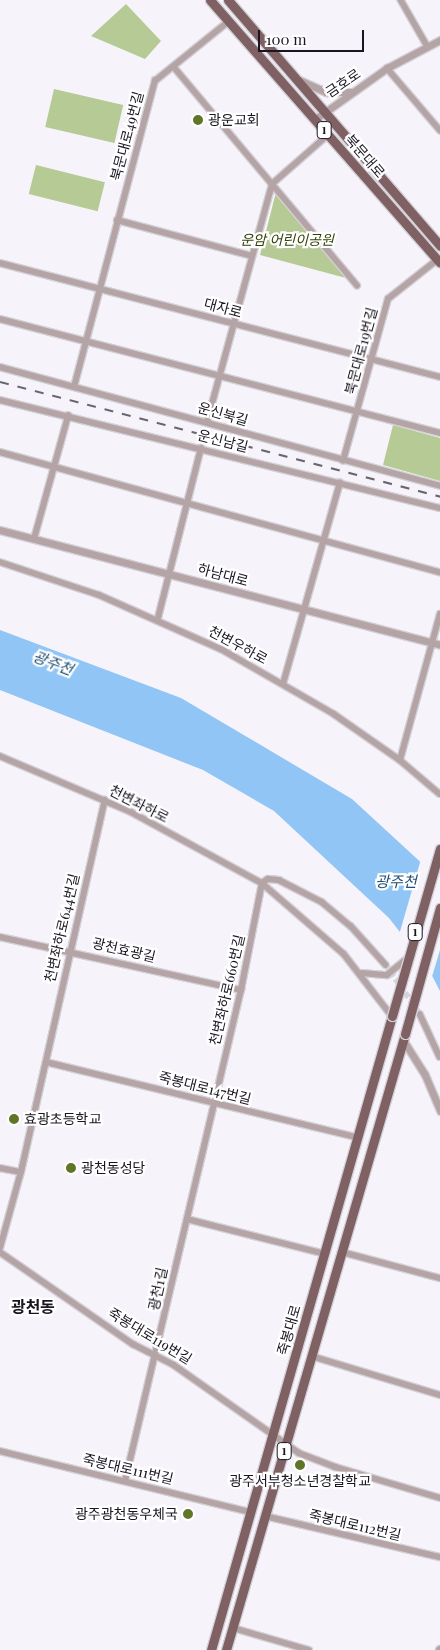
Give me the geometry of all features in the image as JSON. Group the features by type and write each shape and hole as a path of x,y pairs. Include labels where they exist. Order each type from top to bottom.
{"main road":[{"name":"북문대로","path":"210,0 439,262"},
{"name":"북문대로","path":"228,0 440,246"},
{"name":"1","path":"392,1016 440,849"},
{"name":"1","path":"404,1037 440,908"},
{"name":"죽봉대로","path":"211,1650 392,1016"},
{"name":"죽봉대로","path":"226,1650 404,1037"}],"street":[{"path":"401,0 428,47"},
{"name":"북문대로49번길","path":"74,387 155,81 229,21"},
{"name":"금호로","path":"314,120 324,111 387,68 440,40"},
{"path":"174,67 357,285"},
{"path":"387,68 440,130"},
{"path":"295,78 326,92 351,92"},
{"path":"207,422 272,184 328,135"},
{"path":"117,220 252,256"},
{"name":"북문대로19번길","path":"344,461 388,299 439,262"},
{"name":"대자로","path":"0,263 440,377"},
{"path":"0,319 86,340"},
{"name":"북문대로19번길","path":"86,340 357,413 440,433"},
{"name":"운신북길","path":"0,367 440,486"},
{"name":"운신남길","path":"0,400 440,508"},
{"path":"34,539 68,416"},
{"path":"158,618 201,448"},
{"path":"0,452 440,572"},
{"path":"283,684 303,608 340,484"},
{"name":"하남대로","path":"0,530 436,644"},
{"name":"천변우하로","path":"0,562 99,595 158,618 283,684 400,760 440,794"},
{"path":"400,760 436,644 440,614"},
{"name":"천변좌하로","path":"0,756 105,800 262,883 322,933 360,972 392,1016"},
{"name":"천변좌하로644번길","path":"0,1248 21,1172 105,800"},
{"name":"천변좌하로","path":"262,883 268,879 279,880 322,902 351,926 386,965"},
{"name":"천변좌하로660번길","path":"213,1102 242,990 262,883"},
{"name":"광천효광길","path":"0,937 242,990"},
{"path":"360,972 366,975 387,975 408,958"},
{"path":"420,1014 440,1058"},
{"path":"404,1037 425,1075 440,1111"},
{"name":"죽봉대로147번길","path":"46,1062 358,1138"},
{"name":"광천1길","path":"125,1481 156,1357 213,1102"},
{"path":"0,1168 21,1172"},
{"path":"187,1219 325,1254"},
{"name":"죽봉대로119번길","path":"0,1252 156,1357 174,1365 286,1443 318,1461 440,1498"},
{"path":"342,1252 440,1278"},
{"path":"311,1356 440,1395"},
{"name":"죽봉대로111번길","path":"0,1451 250,1512"},
{"name":"죽봉대로112번길","path":"265,1516 440,1557"},
{"path":"233,1628 309,1650"}],"green space":[{"path":"126,4 161,41 145,59 91,36"},
{"path":"54,89 123,105 114,143 45,127"},
{"path":"36,165 105,182 98,211 29,194"},
{"name":"운암 어린이공원","path":"276,192 346,278 260,255"},
{"path":"393,425 440,438 440,481 383,465"}],"water":[{"name":"광주천","path":"0,630 181,698 352,799 440,880 440,991 428,968 389,918 274,811 203,770 0,690"}],"pier":[{"path":"421,859 440,876 440,950 431,980 399,935"}],"tunnel":[{"path":"386,965 420,1014"}],"railway":[{"path":"0,382 440,497"}],"place":[{"name":"광운교회","path":"198,120"},
{"name":"효광초등학교","path":"14,1119"},
{"name":"광천동성당","path":"71,1168"},
{"name":"광주서부청소년경찰학교","path":"300,1465"},
{"name":"광주광천동우체국","path":"188,1514"}],"district":[{"name":"광천동","path":"33,1307"}]}
